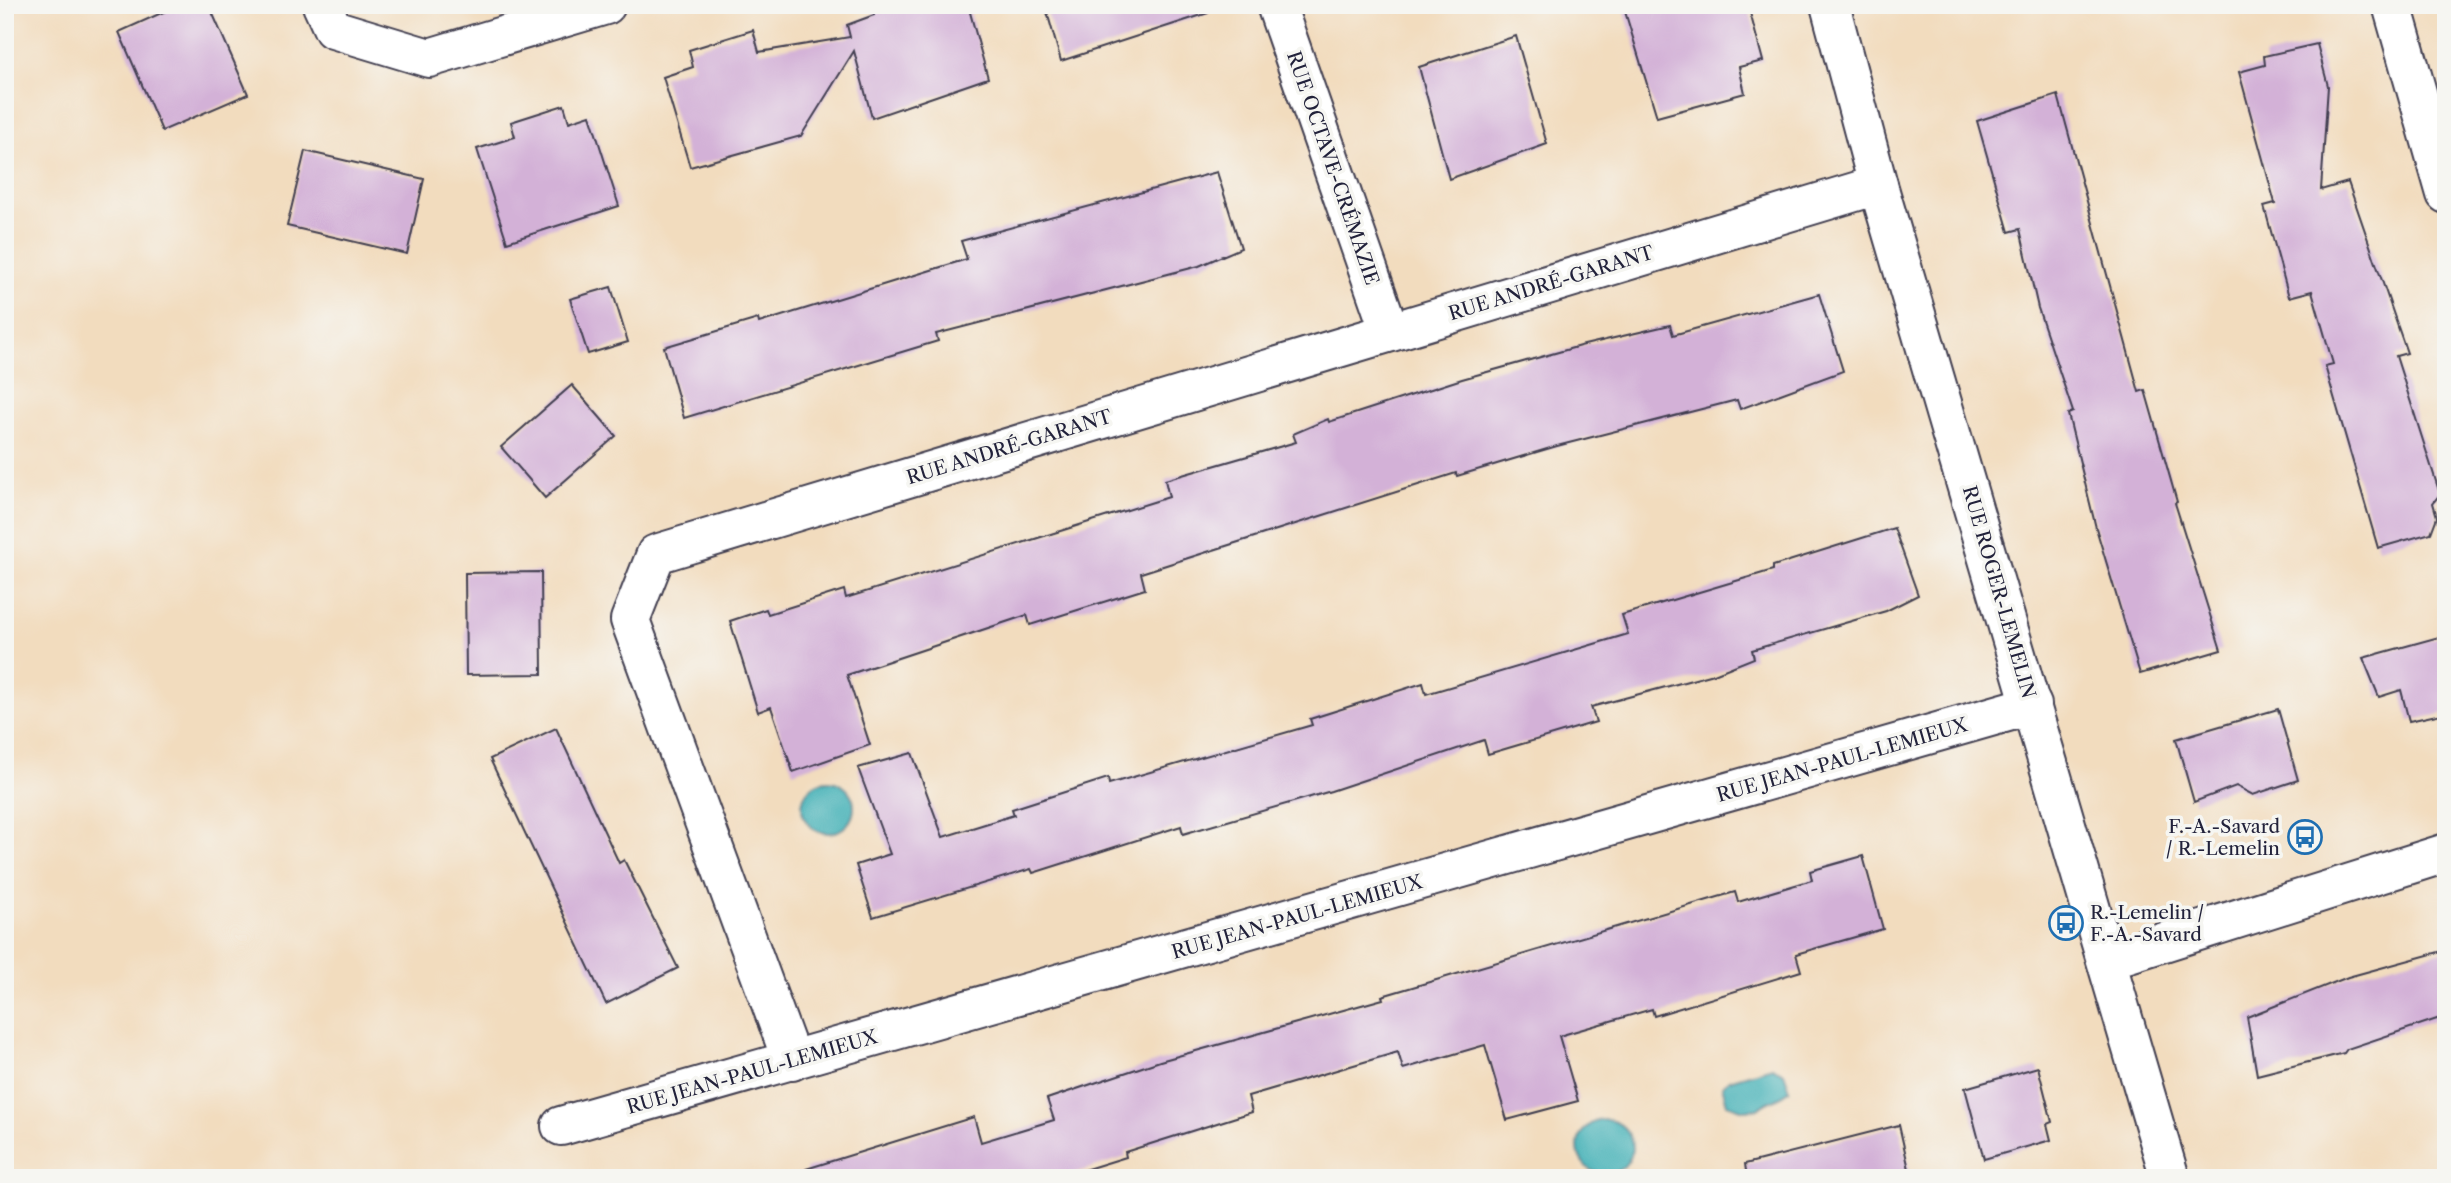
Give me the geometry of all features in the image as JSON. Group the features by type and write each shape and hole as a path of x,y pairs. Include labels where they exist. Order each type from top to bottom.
{"street":[{"path":"322,5 334,29 429,58 606,5"},
{"name":"RUE OCTAVE-CRÉMAZIE","path":"1276,5 1390,332"},
{"name":"RUE ROGER-LEMELIN","path":"1830,5 1878,185 2171,1178"},
{"path":"2392,5 2446,194"},
{"name":"RUE ANDRÉ-GARANT","path":"792,1061 630,620 656,554 1878,185"},
{"name":"RUE JEAN-PAUL-LEMIEUX","path":"561,1126 2032,705"},
{"path":"2107,960 2446,853"}],"water":[{"path":"828,781 838,783 846,789 852,797 852,817 846,825 838,831 828,833 818,831 810,825 804,817 802,807 804,797 810,789 818,783"},
{"path":"1772,1067 1784,1073 1790,1090 1758,1109 1744,1110 1727,1104 1722,1086 1729,1080"},
{"path":"1605,1120 1624,1128 1632,1147 1624,1166 1605,1174 1586,1166 1578,1147 1586,1128"}],"building":[{"path":"179,5 209,5 248,94 162,131 119,32"},
{"path":"873,5 968,5 988,78 872,118 854,51 801,136 690,167 663,77 693,67 689,50 753,30 759,52 850,37 847,25 874,15"},
{"path":"1045,5 1207,5 1208,13 1061,61"},
{"path":"1623,5 1748,5 1763,61 1739,67 1745,93 1657,117"},
{"path":"1516,36 1547,144 1449,179 1419,67"},
{"path":"2317,44 2328,86 2321,190 2348,182 2407,353 2396,356 2440,494 2433,503 2437,517 2431,533 2378,548 2325,366 2333,364 2312,291 2289,297 2264,206 2275,203 2239,72 2265,65 2264,56"},
{"path":"2058,95 2139,392 2145,390 2177,502 2175,503 2221,650 2140,674 2096,528 2068,414 2073,412 2038,308 2020,229 2009,232 1977,121"},
{"path":"564,105 569,122 590,115 619,206 507,242 477,149 515,137 511,122"},
{"path":"305,151 424,179 407,254 287,226"},
{"path":"1217,172 1241,248 1199,266 936,334 938,341 684,418 664,347 758,319 759,323 967,259 961,241"},
{"path":"611,287 628,342 588,354 570,299"},
{"path":"1819,294 1843,371 1740,409 1737,400 1557,446 1457,476 1456,473 1141,573 1145,589 1030,625 1027,615 847,675 870,745 793,772 771,707 758,712 730,621 766,609 768,614 844,590 846,598 1169,497 1165,480 1296,442 1293,434 1328,419 1329,422 1462,379 1580,346 1670,325 1673,335"},
{"path":"572,385 616,436 545,498 501,447"},
{"path":"1894,528 1918,595 1886,611 1752,650 1754,658 1714,674 1591,707 1596,722 1488,754 1484,740 1331,791 1183,834 1181,826 1033,873 1031,869 873,917 856,865 890,854 858,768 912,753 943,837 1014,815 1012,809 1108,778 1109,784 1312,725 1310,719 1423,683 1426,694 1628,634 1622,615 1773,570 1773,566"},
{"path":"541,572 542,674 466,675 465,573"},
{"path":"2446,635 2446,713 2409,721 2401,690 2379,697 2363,658"},
{"path":"2278,709 2298,780 2253,795 2236,786 2194,802 2176,739"},
{"path":"556,728 619,863 624,860 678,968 606,1004 490,759"},
{"path":"1863,856 1883,929 1796,954 1801,971 1654,1016 1652,1009 1559,1036 1578,1101 1507,1120 1485,1045 1403,1069 1398,1052 1248,1096 1252,1112 1125,1152 1126,1157 1058,1178 807,1178 806,1169 974,1117 981,1142 1054,1120 1047,1099 1160,1061 1383,999 1382,996 1735,892 1738,902 1812,880 1810,871"},
{"path":"2446,950 2446,1016 2347,1049 2344,1053 2257,1075 2247,1017 2348,977"},
{"path":"2038,1067 2052,1122 2047,1124 2051,1140 1984,1159 1965,1088"},
{"path":"1899,1125 1911,1178 1747,1178 1745,1164"}],"place":[{"name":"F.-A.-Savard / R.-Lemelin","path":"2305,837"},
{"name":"R.-Lemelin / F.-A.-Savard","path":"2066,923"}]}
